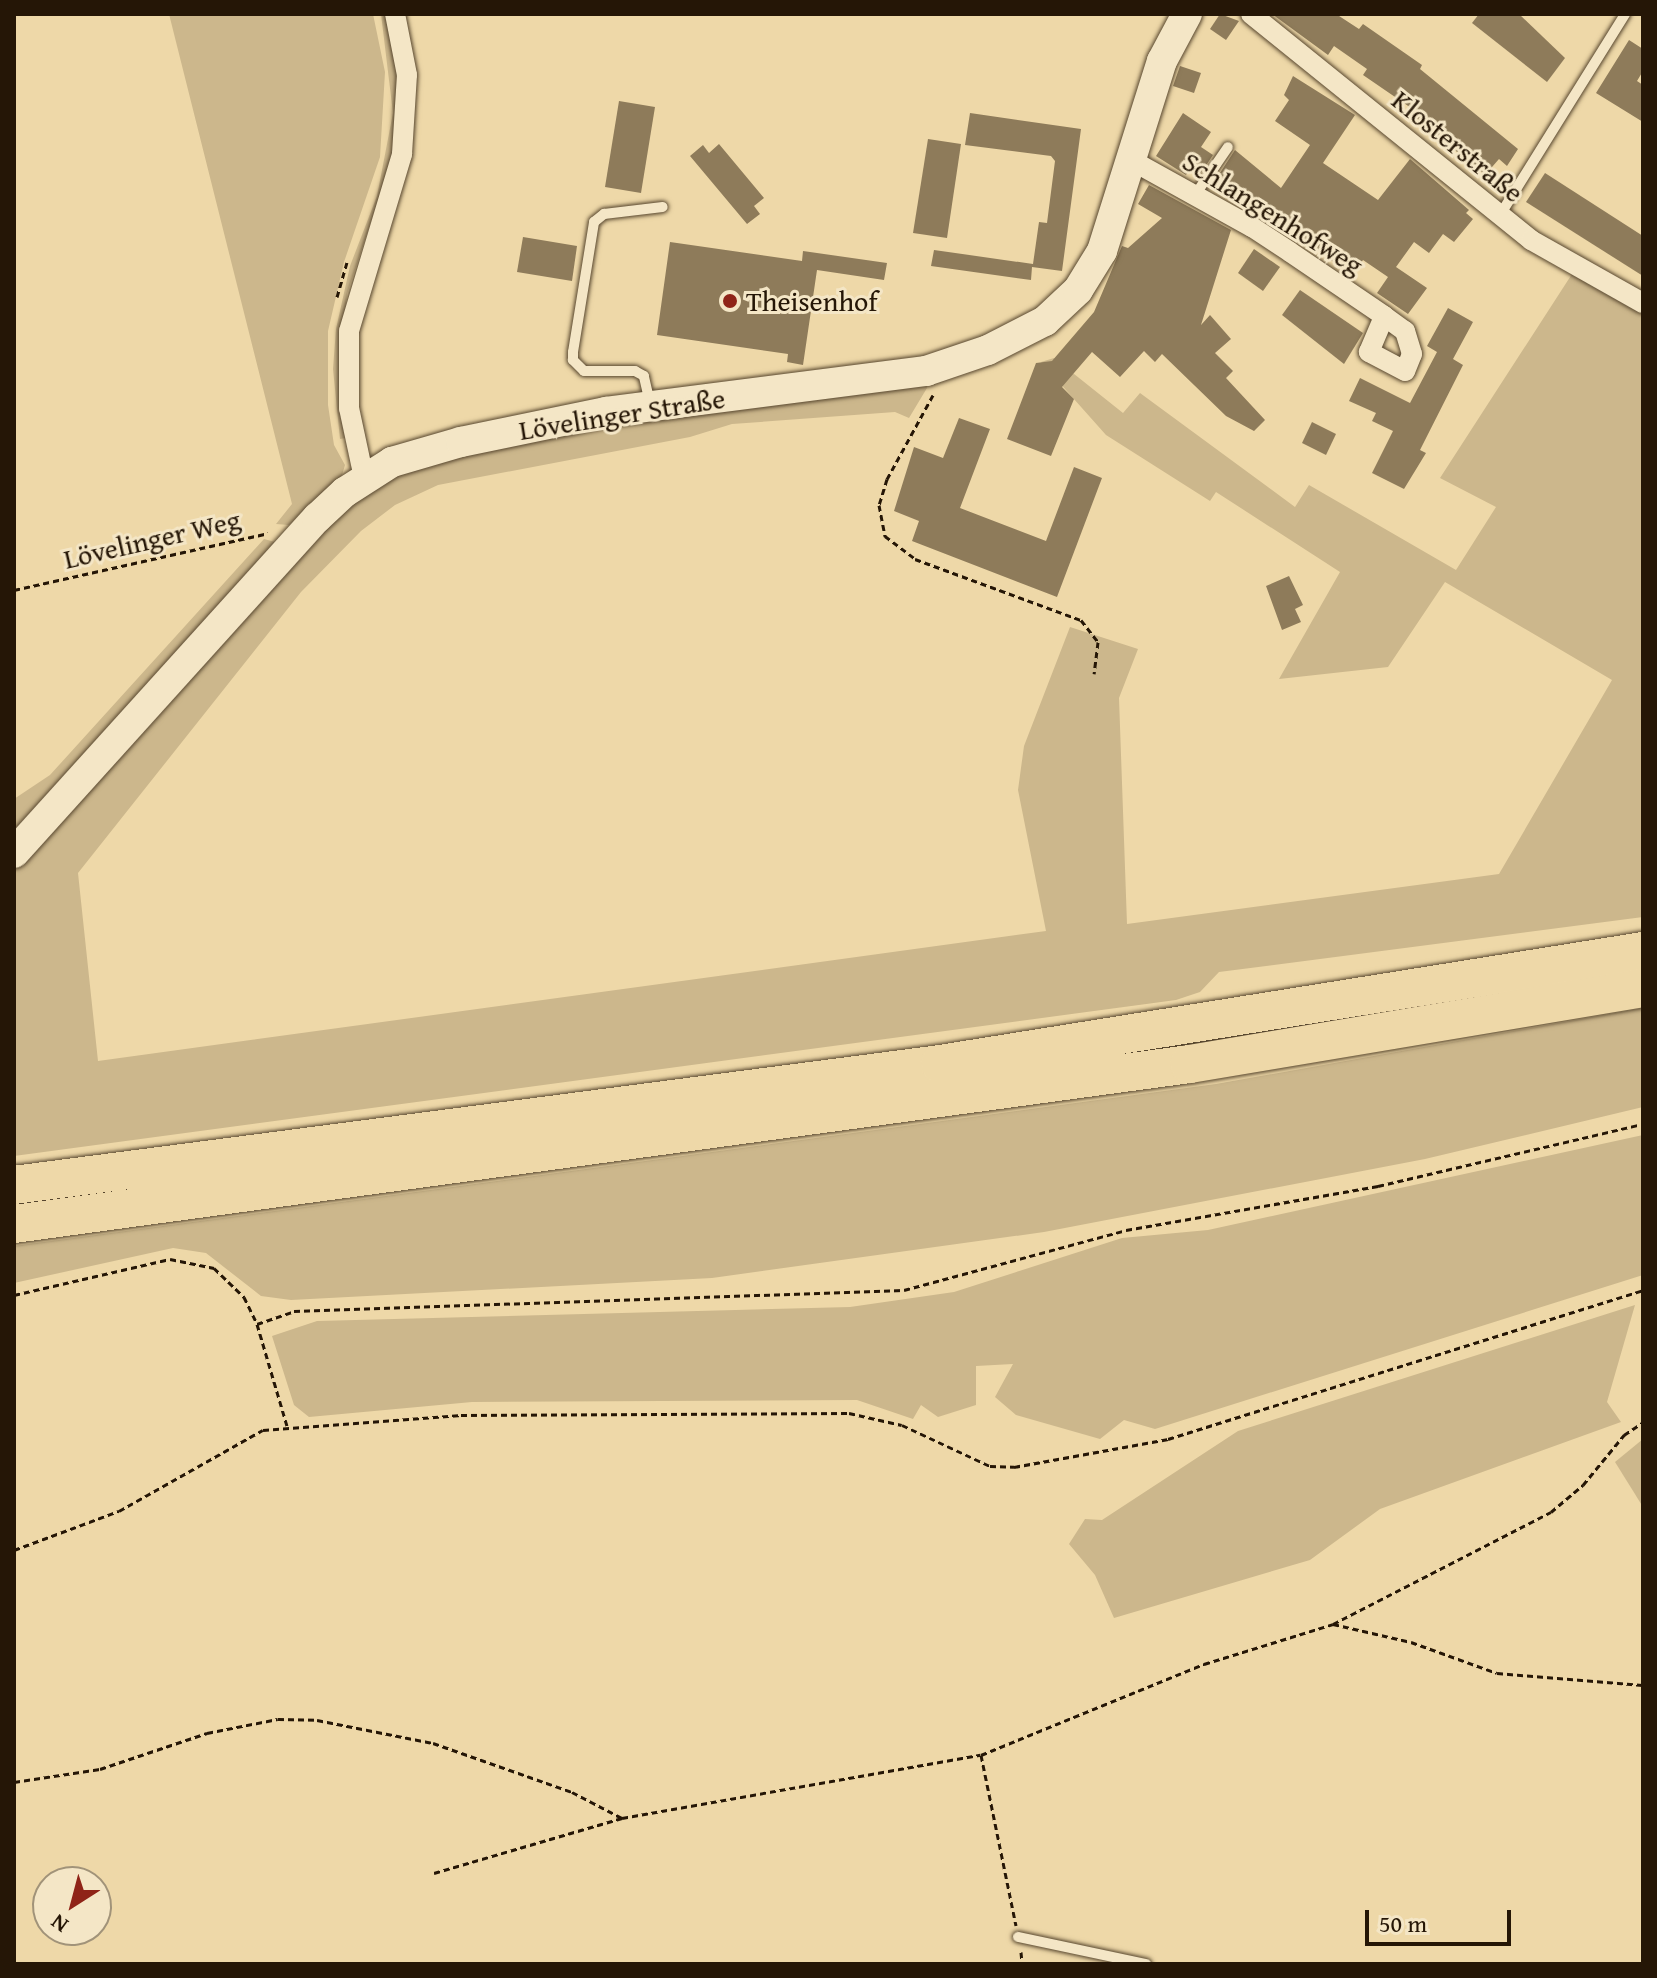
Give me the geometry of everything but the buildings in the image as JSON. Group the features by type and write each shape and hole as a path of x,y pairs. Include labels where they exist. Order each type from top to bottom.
{"highway":[{"path":"14,1185 940,1064 1643,951"},
{"path":"14,1224 1174,1066 1643,988"}],"street":[{"path":"364,478 349,408 349,331 402,154 407,75 395,14"},
{"name":"Lövelinger Straße","path":"14,853 299,538 364,478 426,450 650,405 926,371 1023,335 1063,306 1102,251 1162,61 1187,14"},
{"name":"Klosterstraße","path":"1251,14 1500,215 1566,264 1643,303"},
{"name":"Schlangenhofweg","path":"1131,160 1195,195 1384,316"}],"lane":[{"path":"1500,215 1625,14"},
{"path":"1195,195 1228,147"},
{"path":"650,405 644,376 635,371 584,371 573,360 573,352 594,222 604,214 663,207"},
{"path":"1018,1937 1146,1964"}],"path":[{"path":"926,371 935,387 932,400 887,479 879,505 885,536 915,559 1081,620 1098,642 1094,674"},
{"name":"Lövelinger Weg","path":"14,590 268,533 299,538"},
{"path":"257,1324 294,1311 904,1290 1126,1230 1378,1186 1643,1124"},
{"path":"14,1295 170,1259 192,1259 231,1281 257,1324 287,1426"},
{"path":"14,1550 99,1521 242,1438 287,1426 461,1415 849,1413 902,1425 990,1466 1014,1467 1168,1439 1643,1290"},
{"path":"434,1873 622,1818 981,1755 1204,1664 1333,1624 1551,1512 1583,1485 1624,1435 1643,1422"},
{"path":"1333,1624 1397,1638 1497,1673 1643,1685"},
{"path":"14,1782 128,1763 242,1724 317,1720 433,1743 572,1792 622,1818"},
{"path":"981,1755 1022,1964"}],"shaded area":[{"path":"169,14 373,14 385,72 380,157 344,262 328,331 328,405 334,445 345,465 342,475 289,525 276,524 292,504"},
{"path":"381,14 387,14 398,75 394,152 347,294 339,369 346,438 340,439 333,369 336,329 350,266 377,196 393,113"},
{"path":"1572,274 1643,309 1643,917 1219,972 1200,992 1176,1000 14,1156 14,865 346,503 408,466 608,422 925,382 927,388 909,418 895,412 732,424 690,437 438,485 395,505 361,531 301,592 78,873 98,1061 1046,931 1018,790 1024,746 1070,627 1138,649 1119,698 1127,924 1499,874 1612,680 1445,582 1388,667 1279,679 1340,572 1216,492 1210,501 1106,435 1041,362 1054,358 1123,413 1140,393 1295,507 1309,485 1456,570 1496,507 1440,478"},
{"path":"264,539 275,542 14,830 14,799 50,775"},
{"path":"1643,1008 1643,1107 1425,1159 1044,1232 712,1278 291,1300 261,1296 206,1253 173,1248 14,1283 14,1246 1216,1084"},
{"path":"1643,1135 1643,1275 1155,1429 1124,1420 1100,1439 1016,1415 995,1397 1013,1364 976,1366 976,1405 938,1417 921,1405 913,1419 857,1400 472,1402 309,1417 294,1405 272,1336 317,1321 850,1307 954,1292 1122,1238 1208,1230"},
{"path":"1635,1305 1607,1402 1621,1422 1380,1509 1310,1560 1114,1618 1095,1575 1069,1544 1085,1519 1102,1520 1238,1431"},
{"path":"1643,1439 1643,1507 1615,1462"}],"place":[{"name":"Theisenhof","path":"730,301"}]}
